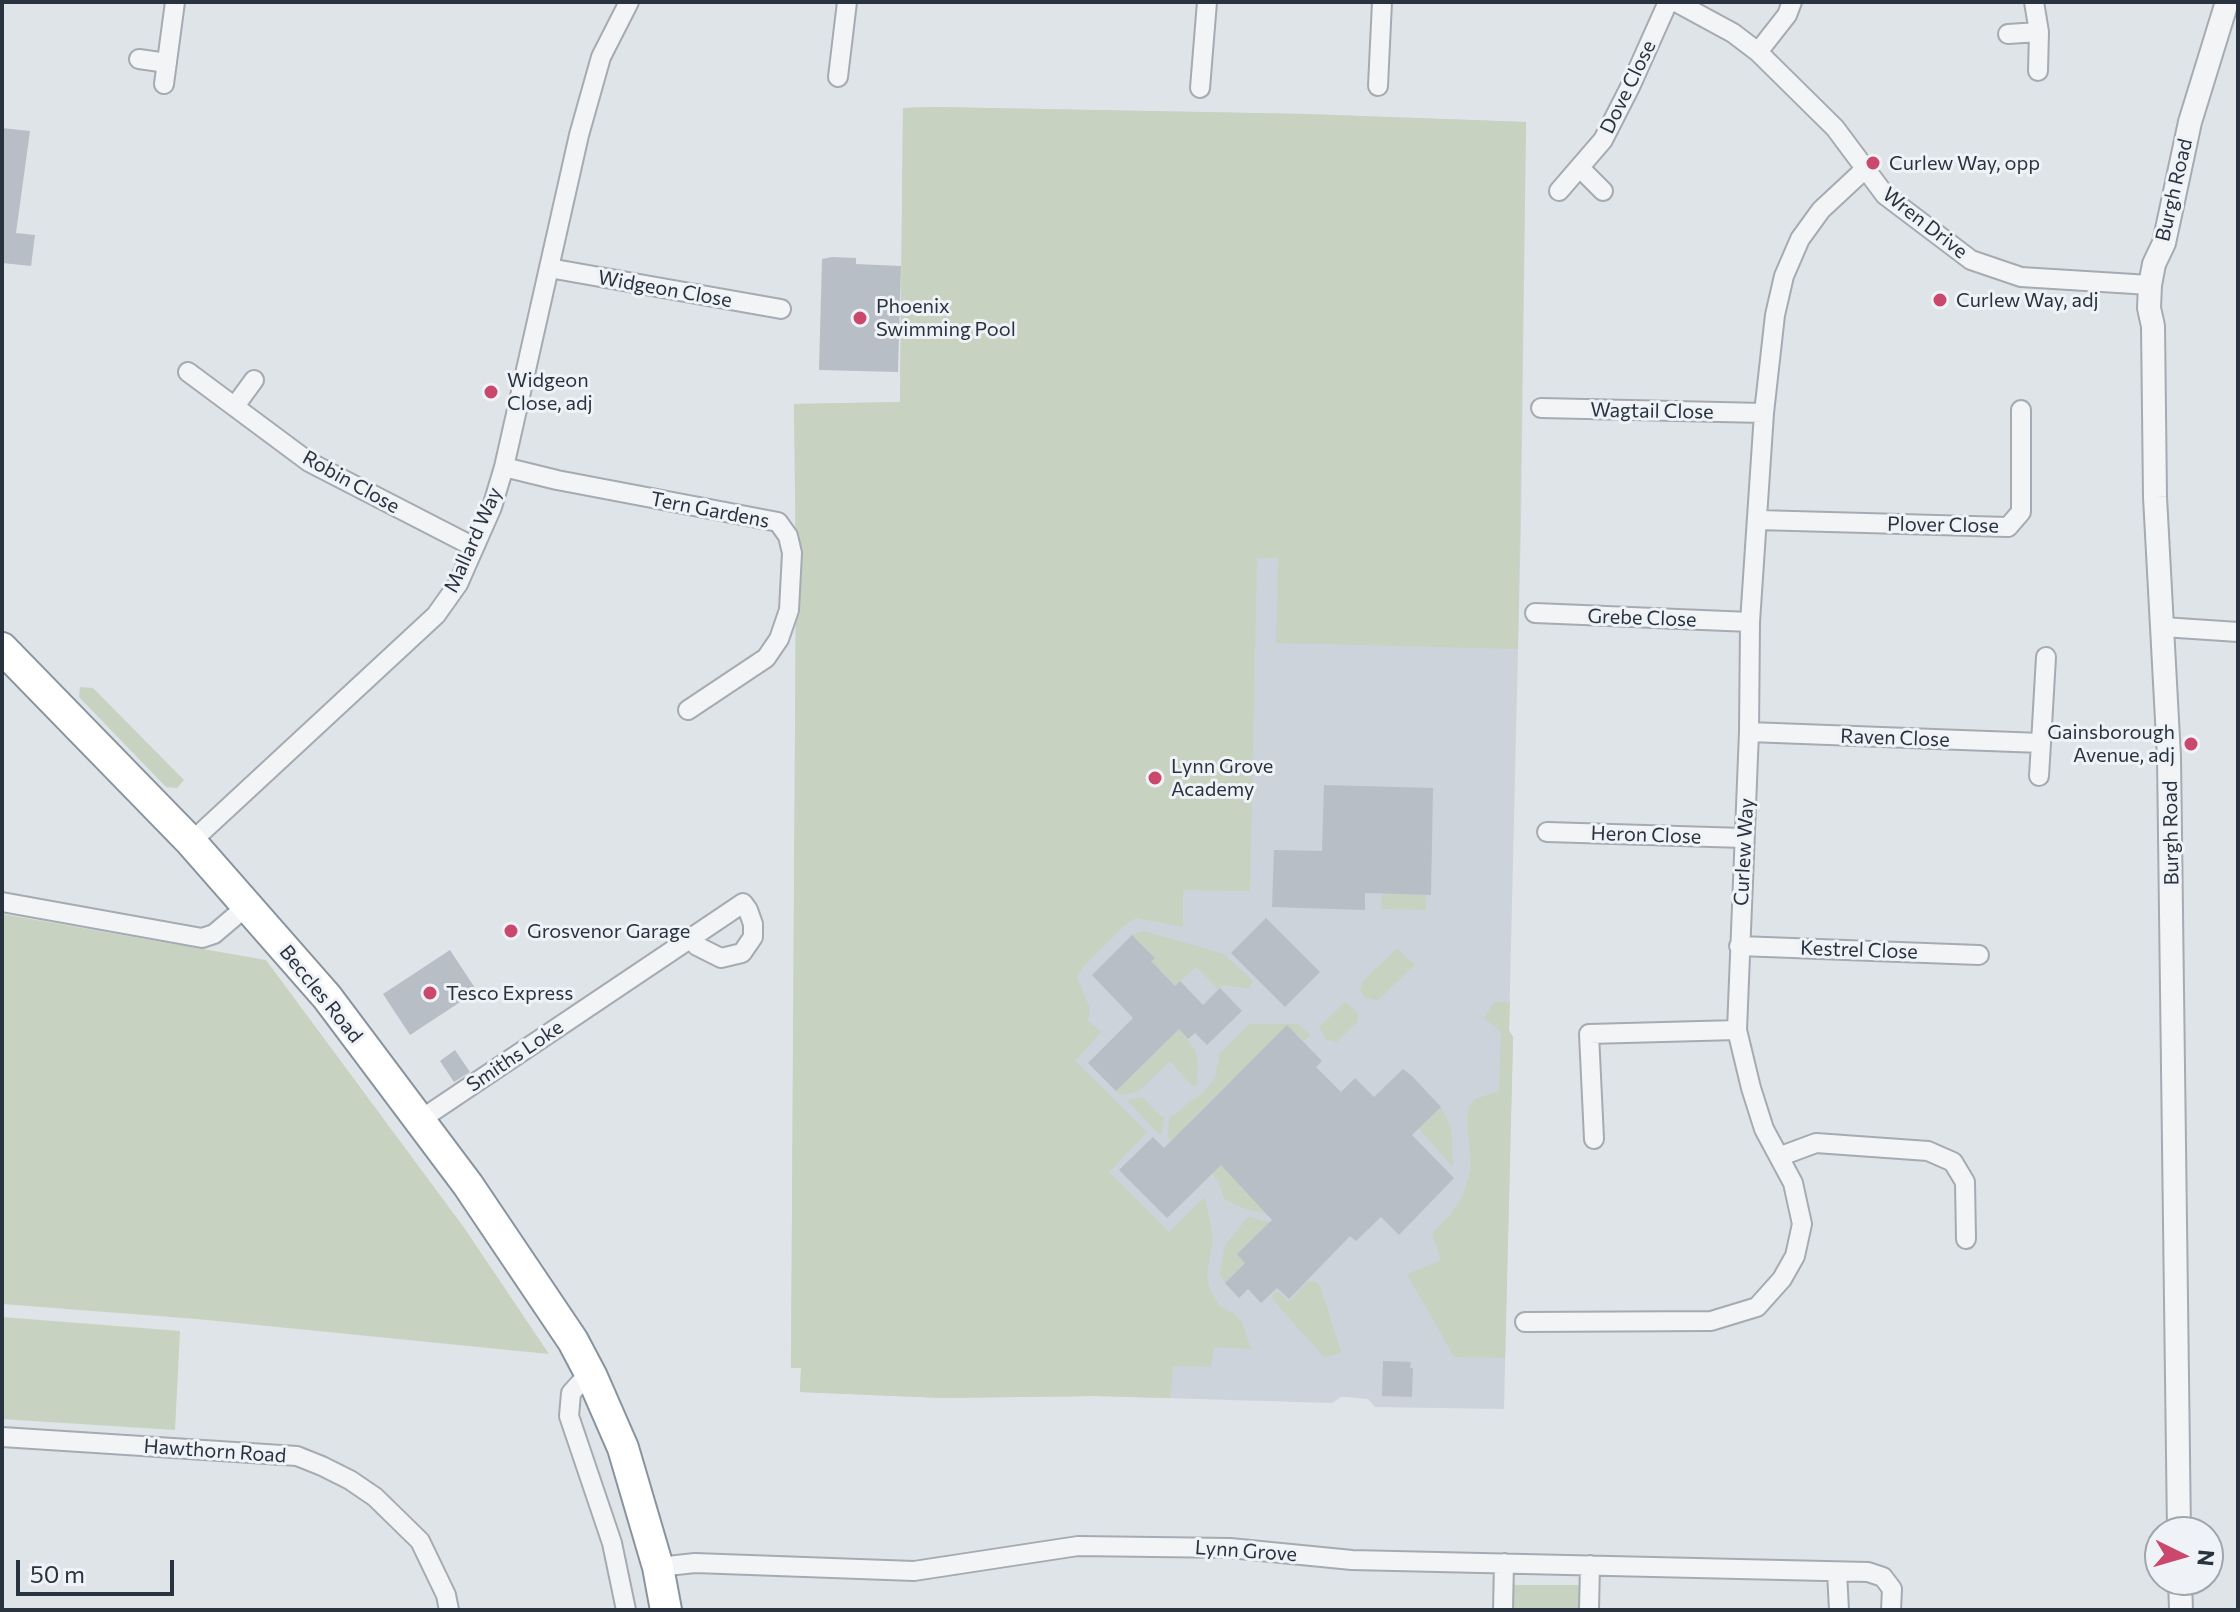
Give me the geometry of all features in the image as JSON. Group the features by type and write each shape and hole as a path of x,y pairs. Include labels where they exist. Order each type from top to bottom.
{"highway":[{"name":"Beccles Road","path":"2,648 191,842 331,1002 462,1176 573,1341 592,1377 623,1448 658,1567 666,1610"}],"street":[{"path":"164,84 175,2"},
{"name":"Mallard Way","path":"191,842 436,615 458,584 492,507 504,467 579,135 601,57 629,2"},
{"path":"838,77 847,2"},
{"path":"1200,88 1207,2"},
{"path":"1378,86 1382,2"},
{"name":"Dove Close","path":"1559,191 1603,140 1668,2"},
{"name":"Wren Drive","path":"1676,2 1733,33 1758,52 1835,128 1885,195 1971,260 2021,277 2150,285"},
{"path":"1758,52 1787,15 1792,2"},
{"path":"2034,2 2039,32 2038,71"},
{"name":"Burgh Road","path":"2179,1516 2169,757 2155,497 2153,326 2149,308 2154,264 2164,243 2190,122 2227,2"},
{"path":"2008,34 2039,32"},
{"path":"139,59 167,63"},
{"path":"1580,168 1603,191"},
{"name":"Curlew Way","path":"1525,1322 1711,1321 1757,1307 1782,1279 1795,1256 1802,1224 1793,1183 1764,1129 1737,1030 1749,732 1750,622 1764,413 1775,315 1784,276 1800,239 1821,210 1865,169"},
{"name":"Widgeon Close","path":"549,268 781,309"},
{"name":"Robin Close","path":"188,372 309,462 474,547"},
{"path":"235,406 254,380"},
{"name":"Wagtail Close","path":"1541,408 1764,413"},
{"name":"Plover Close","path":"1758,520 2008,527 2021,512 2021,410"},
{"name":"Tern Gardens","path":"504,467 778,522 788,536 792,553 789,610 779,639 766,658 688,710"},
{"name":"Grebe Close","path":"1535,613 1750,622"},
{"path":"2163,627 2238,632"},
{"path":"2039,776 2046,657"},
{"name":"Raven Close","path":"1749,732 2041,743"},
{"name":"Heron Close","path":"1547,832 1744,838"},
{"path":"2,902 202,938 214,934 247,906"},
{"name":"Smiths Loke","path":"420,1120 691,938"},
{"name":"Kestrel Close","path":"1739,946 1979,955"},
{"path":"1594,1139 1589,1034 1737,1030"},
{"path":"1781,1156 1816,1143 1928,1151 1953,1162 1965,1182 1966,1239"},
{"path":"592,1377 580,1383 571,1393 569,1416 612,1543 626,1610"},
{"name":"Hawthorn Road","path":"2,1437 297,1456 350,1480 398,1517 430,1557 449,1610"},
{"name":"Lynn Grove","path":"658,1567 695,1563 914,1571 1078,1546 1230,1548 1352,1560 1868,1572 1883,1577 1892,1589 1891,1610"},
{"path":"1503,1610 1504,1563"},
{"path":"1589,1610 1590,1565"},
{"path":"1837,1572 1839,1610"}],"shaded area":[{"name":"Lynn Grove Academy","path":"903,108 1526,122 1521,523 1509,1030 1513,1037 1504,1409 1375,1407 1368,1399 1346,1397 1332,1403 1096,1396 943,1398 800,1392 801,1368 791,1368 796,571 794,404 900,402"}],"green space":[{"name":"Lynn Grove Academy","path":"903,108 1526,122 1518,649 1276,643 1278,558 1257,558 1250,891 1183,890 1183,927 1136,918 1083,967 1077,977 1090,1009 1088,1021 1101,1032 1075,1061 1147,1132 1109,1172 1169,1232 1205,1197 1213,1237 1207,1275 1210,1291 1220,1306 1242,1322 1251,1349 1214,1347 1211,1367 1173,1366 1170,1398 943,1398 800,1392 801,1368 791,1368 796,571 794,404 900,402"},
{"path":"80,687 93,688 184,780 177,788 166,787 79,697"},
{"path":"1382,894 1426,895 1426,910 1381,909"},
{"path":"2,914 266,960 465,1229 549,1354 197,1319 2,1304"},
{"path":"1144,931 1224,954 1253,981 1248,989 1222,985 1218,989 1196,967 1175,986 1151,961 1154,957 1132,935"},
{"path":"1397,949 1415,965 1378,1000 1365,998 1360,990 1363,981"},
{"path":"1345,1002 1358,1013 1358,1021 1337,1042 1327,1040 1319,1027"},
{"path":"1494,1002 1510,1002 1509,1030 1513,1037 1505,1358 1454,1357 1407,1274 1441,1260 1432,1234 1463,1195 1471,1168 1469,1106 1475,1099 1499,1091 1501,1032 1484,1018"},
{"path":"1249,1024 1298,1024 1310,1035 1304,1041 1293,1031 1281,1042 1276,1036 1185,1126 1200,1143 1186,1156 1167,1137 1170,1116 1204,1092 1215,1077 1220,1053"},
{"path":"1179,1029 1195,1050 1197,1086 1192,1086 1170,1061 1139,1091 1122,1095 1116,1091"},
{"path":"1143,1097 1160,1116 1164,1116 1162,1134 1127,1100"},
{"path":"1441,1107 1451,1127 1453,1167 1419,1129"},
{"path":"1218,1161 1267,1214 1224,1199 1219,1182 1209,1171"},
{"path":"1248,1217 1274,1223 1245,1263 1225,1283 1220,1274 1225,1245"},
{"path":"1308,1281 1320,1286 1341,1351 1339,1354 1324,1357 1273,1300 1272,1296 1277,1291 1289,1302"},
{"path":"2,1317 180,1331 175,1430 2,1419"},
{"path":"1513,1585 1585,1585 1584,1610 1511,1610"}],"building":[{"path":"2,128 30,131 16,233 35,235 31,266 2,263"},
{"name":"Phoenix Swimming Pool","path":"856,258 856,264 901,266 898,372 819,370 822,259"},
{"path":"1324,785 1433,788 1431,895 1365,893 1365,910 1272,907 1274,850 1322,851"},
{"path":"1266,918 1320,972 1285,1007 1231,953"},
{"path":"1132,935 1155,958 1151,961 1175,986 1180,981 1203,1005 1220,988 1242,1011 1207,1045 1195,1033 1188,1039 1179,1029 1116,1091 1088,1063 1133,1018 1092,975"},
{"name":"Tesco Express","path":"450,950 477,991 410,1035 383,994"},
{"path":"1287,1025 1322,1061 1316,1067 1341,1092 1355,1078 1374,1097 1403,1069 1412,1076 1441,1107 1412,1135 1454,1178 1399,1235 1381,1217 1356,1241 1350,1236 1289,1299 1277,1288 1261,1303 1248,1289 1239,1298 1225,1283 1245,1263 1237,1254 1272,1220 1221,1165 1167,1218 1119,1170 1153,1137 1164,1148"},
{"path":"455,1050 470,1072 454,1082 440,1061"},
{"path":"1383,1361 1411,1362 1412,1397 1382,1396"}],"place":[{"name":"Curlew Way, opp","path":"1873,163"},
{"name":"Curlew Way, adj","path":"1940,300"},
{"name":"Phoenix Swimming Pool","path":"860,318"},
{"name":"Widgeon Close, adj","path":"491,392"},
{"name":"Gainsborough Avenue, adj","path":"2191,744"},
{"name":"Lynn Grove Academy","path":"1155,778"},
{"name":"Grosvenor Garage","path":"511,931"},
{"name":"Tesco Express","path":"430,993"}]}
